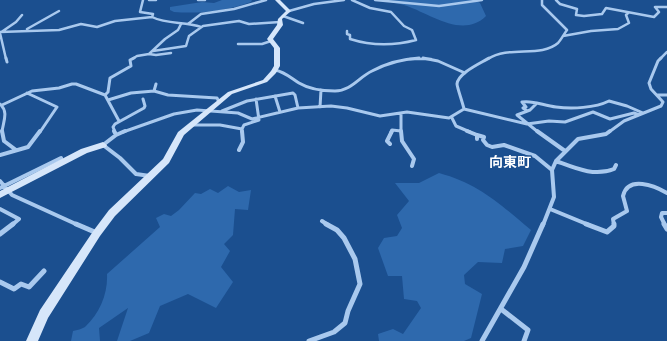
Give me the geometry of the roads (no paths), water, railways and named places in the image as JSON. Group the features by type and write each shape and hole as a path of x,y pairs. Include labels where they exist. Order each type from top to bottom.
{"street":[{"path":"143,0 140,12 153,14 152,17"},
{"path":"149,0 156,0"},
{"path":"198,0 205,0"},
{"path":"188,24 201,14 234,9 266,0"},
{"path":"277,0 289,11"},
{"path":"32,341 44,314 97,233 112,213 166,161 181,134 230,93 265,81 275,70 277,48 271,41 272,34 278,28 281,19 289,11 314,4 344,0"},
{"path":"347,31 350,35 350,40 368,45 393,46 416,40 412,30 404,26 393,13 366,6 352,0"},
{"path":"375,0 439,6 482,0"},
{"path":"464,109 461,94 457,85 458,81 472,67 479,65 485,60 498,54 510,51 541,50 556,44 563,36 567,30 542,5 542,0"},
{"path":"556,0 560,4 575,7 577,9 576,14 580,16 602,14 606,8 654,17 658,15 659,12 655,7 667,7"},
{"path":"25,30 59,11"},
{"path":"563,36 596,29 610,30 626,26 629,23 626,15 628,13"},
{"path":"7,62 0,33 22,16"},
{"path":"2,32 59,30 81,24 97,27 115,21 152,17 167,24 188,24 201,27 239,21 249,24 281,19 303,23"},
{"path":"149,54 165,39 178,30 181,24"},
{"path":"153,50 186,46 189,36 201,27"},
{"path":"238,44 262,44 271,41"},
{"path":"482,341 524,267 550,209 554,197 552,170 556,161 578,140 606,134 619,124 661,106 662,102 651,89 649,82 658,61 667,52"},
{"path":"105,95 108,92 110,78 131,66 130,60 134,57 149,54 156,55 171,53"},
{"path":"275,70 288,74 306,87 321,90 344,90 370,72 398,62 417,58 435,60 465,73"},
{"path":"16,150 4,141 2,131 6,112 1,104 37,90 52,89 76,84 105,95 119,121"},
{"path":"154,91 156,84"},
{"path":"320,107 321,90"},
{"path":"108,100 131,93 154,91 168,95 216,98 219,102"},
{"path":"0,155 28,147 57,107 27,93"},
{"path":"222,111 256,99 293,93 295,94 298,108"},
{"path":"657,95 667,95"},
{"path":"275,96 280,112"},
{"path":"116,135 113,127 119,121 144,108 145,106 143,99"},
{"path":"256,99 260,117"},
{"path":"527,111 523,108 526,107 522,102 530,101 556,107 576,107 601,105 610,102 627,106 641,114"},
{"path":"537,103 527,111 517,115 565,151"},
{"path":"4,188 84,151 103,145 116,135 134,126 174,114 197,110 238,113 249,119 298,108 347,108 380,116 402,113 417,113 442,118 452,118 464,109"},
{"path":"464,109 527,124 549,121 565,122 594,112 610,119 634,113 641,114"},
{"path":"402,113 400,133 402,141 414,159 412,166"},
{"path":"239,150 243,142 242,129 244,125 258,120 260,117"},
{"path":"452,118 456,126 477,137 484,137 485,144 495,148 504,145 530,155 552,170"},
{"path":"192,125 220,125 242,129"},
{"path":"390,144 387,141 392,130 401,131"},
{"path":"103,145 120,158 136,174 150,176"},
{"path":"0,195 4,188 61,158"},
{"path":"556,161 597,173 610,172 614,170 616,165"},
{"path":"0,181 4,188 12,195 97,233"},
{"path":"550,209 608,232 614,226 613,219 627,211 623,196 624,191 637,184 651,185 667,192"},
{"path":"0,209 19,219 0,234"},
{"path":"667,213 662,213 661,217 667,229"},
{"path":"309,341 334,332 345,323 348,311 360,284 355,259 344,238 337,230 322,221"},
{"path":"0,282 14,289 21,284 29,287 44,271"},
{"path":"501,309 512,320 528,330 524,341"}],"district":[{"name":"向東町","path":"510,162"}]}
